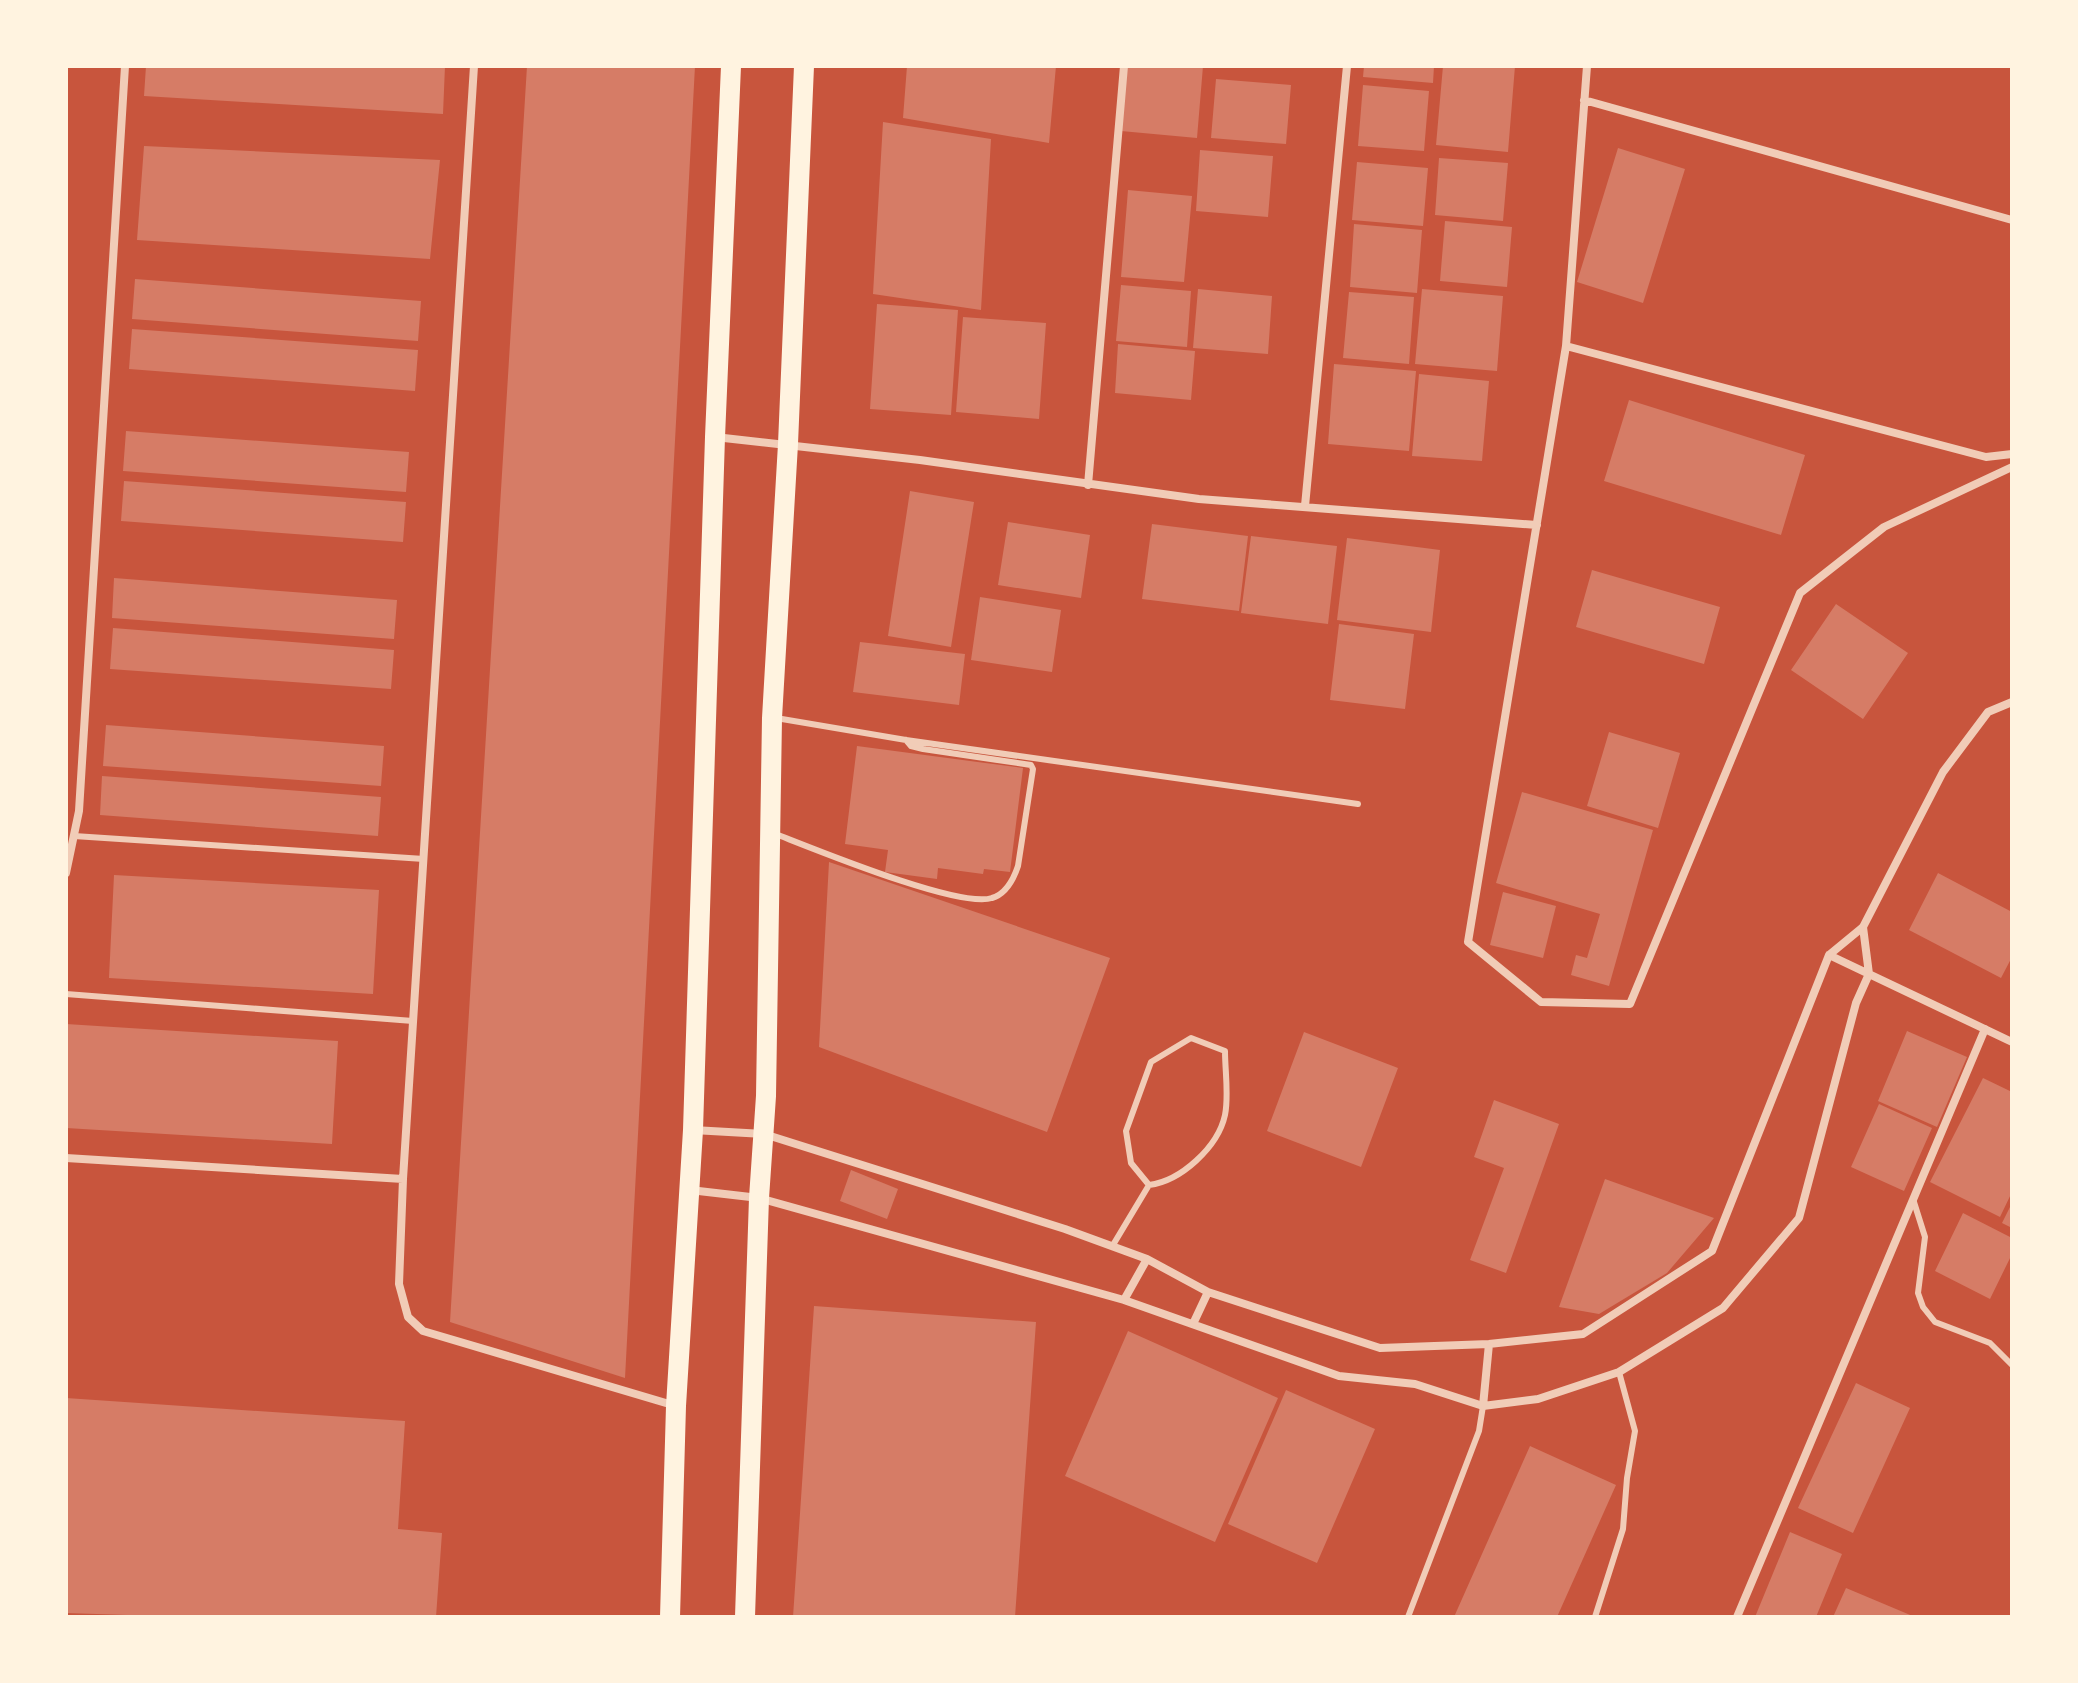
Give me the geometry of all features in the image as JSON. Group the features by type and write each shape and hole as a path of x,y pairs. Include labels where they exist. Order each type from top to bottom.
{"main road":[{"path":"670,1617 676,1406 693,1130 715,437 731,66"},
{"path":"745,1617 759,1198 764,1134 772,718 788,444 804,66"}],"street":[{"path":"66,873 79,811 125,66"},
{"path":"474,66 403,1179 399,1284 408,1317 423,1331 676,1406"},
{"path":"1088,485 1124,66"},
{"path":"1305,506 1347,66"},
{"path":"1587,66 1566,346 1468,942 1541,1002 1630,1004 1800,593 1884,527 2012,467"},
{"path":"1584,100 2012,220"},
{"path":"1566,346 1986,457 2012,454"},
{"path":"715,437 920,460 1199,499 1537,525"},
{"path":"693,1130 764,1134 1113,1245 1147,1259 1208,1292 1380,1348 1489,1344 1583,1334 1712,1251 1829,955 1863,927 1943,772 1988,712 2012,702"},
{"path":"689,1190 759,1198 1124,1300 1339,1376 1415,1384 1483,1406 1538,1399 1619,1372 1723,1308 1799,1218 1856,1003 1869,974 1863,927"},
{"path":"1829,955 2012,1042"},
{"path":"1737,1617 1985,1029"},
{"path":"66,1158 403,1179"},
{"path":"1124,1300 1147,1259"},
{"path":"1193,1324 1208,1292"},
{"path":"1483,1406 1489,1344"}],"lane":[{"path":"772,718 1358,804"},
{"path":"770,832 894,879 979,901 996,898 1012,881 1018,866 1033,769 1031,765 923,749 911,746 906,740"},
{"path":"74,836 424,859"},
{"path":"66,994 413,1021"},
{"path":"1191,1038 1225,1051 1225,1116 1203,1158 1161,1184 1149,1185 1131,1163 1126,1131 1151,1062 1191,1038"},
{"path":"1113,1245 1149,1185"},
{"path":"1913,1199 1925,1237 1918,1293 1923,1307 1935,1322 1990,1343 2012,1365"},
{"path":"1595,1617 1623,1529 1635,1431 1619,1372"},
{"path":"1408,1617 1479,1431 1483,1406"}],"building":[{"path":"146,66 445,66 443,114 144,96"},
{"path":"527,66 695,66 625,1378 450,1322"},
{"path":"907,66 1056,66 1049,143 903,118"},
{"path":"1126,66 1203,66 1197,138 1121,131"},
{"path":"1364,66 1434,66 1433,83 1363,77"},
{"path":"1443,66 1515,66 1508,152 1436,145"},
{"path":"1216,79 1291,85 1286,144 1211,138"},
{"path":"1363,85 1429,91 1424,151 1358,146"},
{"path":"883,122 991,139 981,310 873,294"},
{"path":"144,146 440,160 430,259 137,240"},
{"path":"1618,148 1685,169 1643,303 1577,282"},
{"path":"1200,150 1273,156 1268,217 1196,211"},
{"path":"1439,158 1508,163 1503,221 1435,215"},
{"path":"1357,162 1428,168 1423,226 1352,220"},
{"path":"1128,190 1192,196 1184,282 1121,277"},
{"path":"1445,221 1512,227 1507,287 1440,281"},
{"path":"1354,224 1422,230 1417,293 1350,287"},
{"path":"135,279 421,301 418,341 132,319"},
{"path":"1121,285 1191,291 1187,347 1116,341"},
{"path":"1198,289 1272,296 1268,354 1193,348"},
{"path":"1422,289 1503,296 1497,371 1415,364"},
{"path":"1349,292 1414,297 1409,364 1343,358"},
{"path":"877,304 958,310 951,415 870,409"},
{"path":"963,317 1046,323 1039,419 956,412"},
{"path":"132,329 418,350 415,391 129,369"},
{"path":"1118,344 1195,351 1191,400 1115,393"},
{"path":"1334,364 1416,371 1409,451 1328,444"},
{"path":"1419,374 1489,381 1482,461 1412,456"},
{"path":"1629,400 1805,455 1781,535 1604,481"},
{"path":"126,431 409,452 406,492 123,471"},
{"path":"124,481 406,502 403,542 121,521"},
{"path":"910,491 974,502 951,647 888,636"},
{"path":"1008,522 1090,535 1081,598 998,585"},
{"path":"1152,524 1248,536 1239,611 1142,599"},
{"path":"1251,536 1337,546 1328,624 1241,613"},
{"path":"1347,538 1440,550 1431,632 1337,620"},
{"path":"1592,570 1720,607 1704,664 1576,627"},
{"path":"114,578 397,600 394,639 112,618"},
{"path":"980,597 1061,610 1052,672 971,660"},
{"path":"1836,604 1908,653 1863,719 1791,670"},
{"path":"1339,624 1414,634 1405,709 1330,700"},
{"path":"113,628 394,650 391,689 110,669"},
{"path":"860,642 965,654 959,705 853,692"},
{"path":"106,725 384,746 381,786 103,766"},
{"path":"1609,732 1680,753 1658,828 1587,806"},
{"path":"857,746 1023,768 1010,872 984,869 983,874 938,868 937,879 885,872 888,850 845,844"},
{"path":"102,776 381,797 378,836 100,815"},
{"path":"1522,792 1653,830 1609,986 1571,975 1576,955 1587,958 1600,914 1496,883"},
{"path":"829,862 1110,958 1047,1132 819,1047"},
{"path":"1938,873 2012,912 2012,957 2001,978 1909,930"},
{"path":"114,875 379,890 373,994 109,978"},
{"path":"1503,892 1556,906 1543,958 1490,945"},
{"path":"66,1024 338,1041 332,1144 66,1128"},
{"path":"1907,1031 1967,1057 1937,1127 1878,1101"},
{"path":"1304,1032 1398,1068 1361,1167 1267,1131"},
{"path":"1983,1078 2012,1092 2012,1192 2000,1217 1930,1182"},
{"path":"1494,1100 1559,1124 1506,1273 1470,1260 1504,1168 1474,1157"},
{"path":"1879,1104 1932,1128 1904,1191 1851,1167"},
{"path":"851,1170 898,1189 887,1219 840,1201"},
{"path":"1605,1179 1714,1218 1667,1273 1599,1314 1559,1307"},
{"path":"2012,1203 2012,1228 2002,1223"},
{"path":"1963,1213 2012,1238 2012,1254 1990,1299 1935,1271"},
{"path":"814,1306 1036,1322 1015,1617 793,1617"},
{"path":"1128,1331 1278,1398 1215,1542 1065,1476"},
{"path":"1856,1383 1910,1408 1853,1533 1798,1508"},
{"path":"1286,1390 1375,1429 1317,1563 1228,1524"},
{"path":"66,1398 405,1421 398,1529 442,1533 436,1617 187,1617 66,1613"},
{"path":"1530,1446 1616,1485 1557,1617 1454,1617"},
{"path":"1790,1532 1842,1554 1816,1617 1755,1617"},
{"path":"1846,1588 1915,1617 1833,1617"}]}
